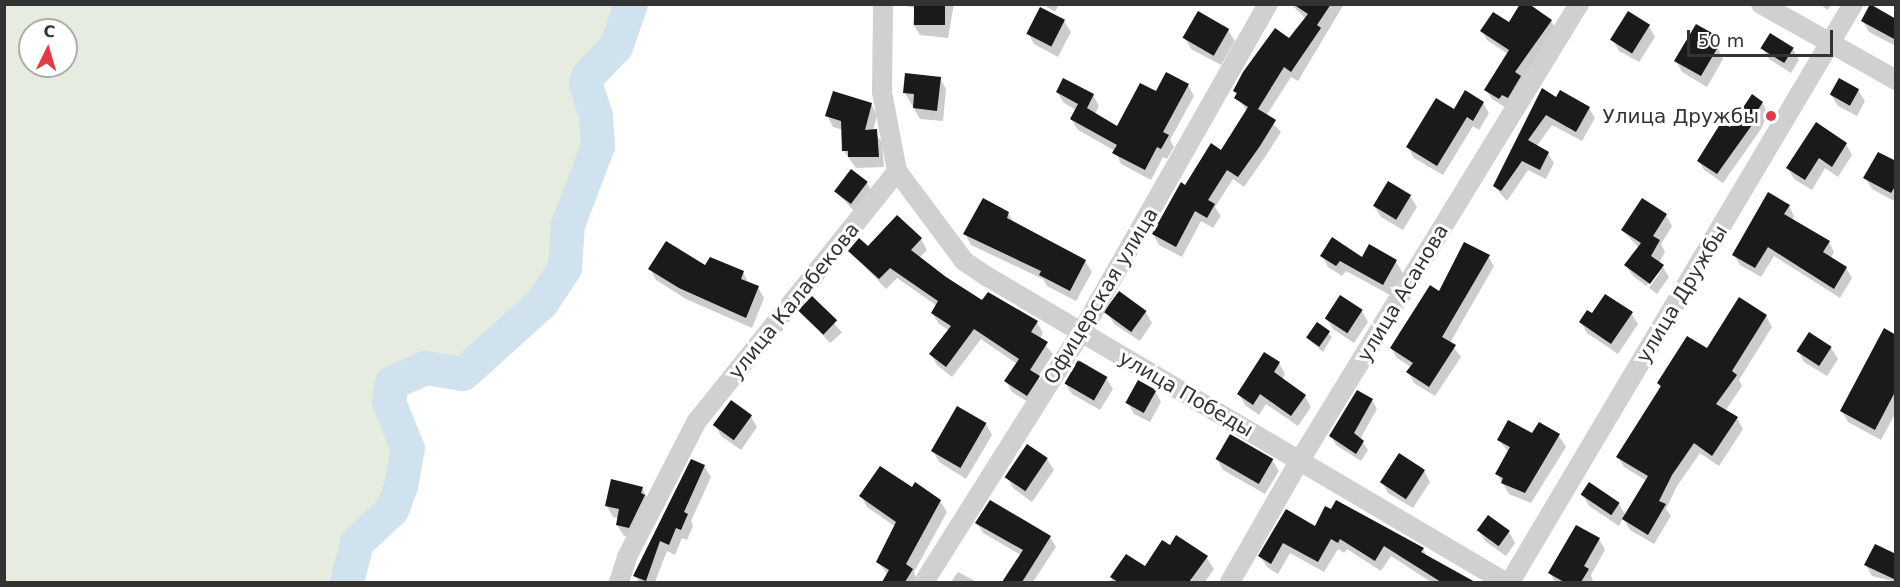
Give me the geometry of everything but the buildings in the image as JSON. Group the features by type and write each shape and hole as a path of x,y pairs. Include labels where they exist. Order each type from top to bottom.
{"street":[{"path":"883,4 882,92 897,171"},
{"name":"Офицерская улица","path":"924,582 1082,333 1268,4"},
{"name":"улица Асанова","path":"1230,582 1300,460 1579,4"},
{"path":"1761,4 1830,45 1896,80"},
{"name":"улица Дружбы","path":"1510,582 1853,4"},
{"name":"улица Победы","path":"897,171 964,261 1505,582"},
{"name":"улица Калабекова","path":"619,582 627,557 697,421 897,171"}],"shaded area":[{"path":"4,5 631,5 616,47 589,75 586,86 596,116 598,146 568,225 565,268 542,303 463,374 425,368 393,383 389,402 408,449 401,487 392,510 357,543 347,582 5,582"}],"waterway":[{"path":"347,582 357,543 392,510 401,487 408,449 389,402 392,383 425,368 463,374 542,303 565,268 568,225 598,146 596,116 586,86 589,75 616,47 631,4"}],"place":[{"name":"Улица Дружбы","path":"1771,116"}]}
